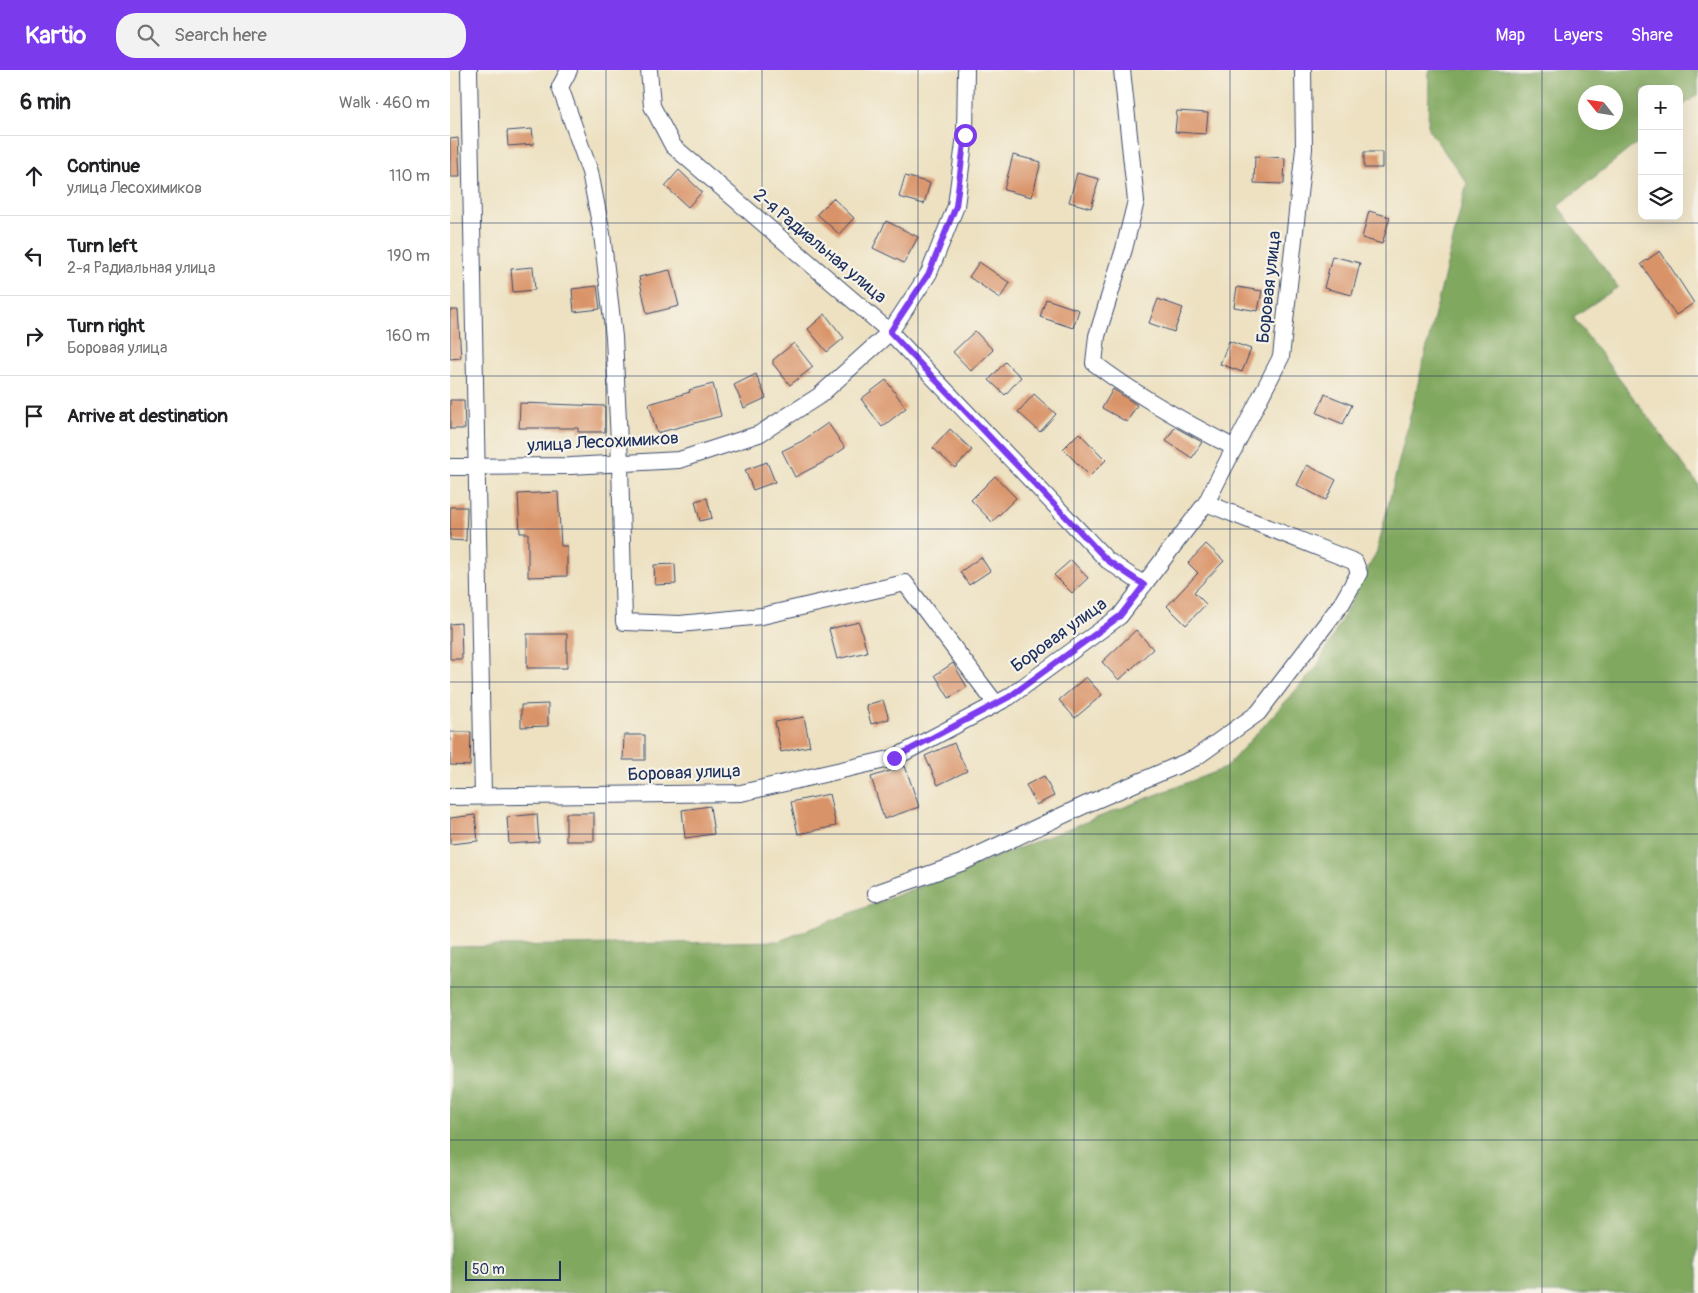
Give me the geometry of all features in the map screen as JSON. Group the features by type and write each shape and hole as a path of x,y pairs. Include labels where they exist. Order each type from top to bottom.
{"street":[{"path":"469,70 483,796"},
{"path":"569,70 560,87 590,172 602,234 614,337 620,464 624,622 680,624 762,616 904,583 996,704"},
{"name":"2-я Радиальная улица","path":"649,70 652,106 673,146 890,332 1107,560 1144,585"},
{"name":"улица Лесохимиков","path":"450,467 571,466 679,460 759,434 819,396 890,332 929,273 956,206 965,135 966,70"},
{"path":"1122,70 1136,201 1124,249 1097,336 1094,363 1114,379 1209,435 1235,448"},
{"name":"Боровая улица","path":"450,797 741,793 894,758 1009,697 1120,616 1206,503 1282,357 1304,149 1303,70"},
{"path":"876,894 962,863 1087,804 1195,758 1258,713 1342,603 1359,573 1355,562 1206,503"}],"green space":[{"path":"1429,70 1698,70 1698,94 1683,106 1683,85 1638,85 1638,142 1558,206 1618,287 1573,317 1698,484 1698,1293 450,1293 450,947 779,941 1225,768 1317,667 1377,551 1467,183 1428,129"}],"building":[{"path":"1177,111 1208,113 1206,134 1175,132"},
{"path":"532,129 534,144 508,146 507,131"},
{"path":"458,138 460,177 450,177 450,139"},
{"path":"1364,152 1382,152 1382,168 1364,168"},
{"path":"1013,155 1041,162 1032,197 1004,190"},
{"path":"1255,156 1285,158 1284,184 1254,183"},
{"path":"679,170 702,192 688,207 665,186"},
{"path":"1077,173 1099,179 1091,208 1069,202"},
{"path":"905,176 930,183 924,204 899,197"},
{"path":"833,198 854,218 839,234 817,214"},
{"path":"1369,211 1390,217 1382,244 1362,238"},
{"path":"886,221 918,237 904,263 873,248"},
{"path":"1660,251 1694,303 1676,315 1641,264"},
{"path":"1332,256 1360,263 1352,295 1324,288"},
{"path":"979,262 1010,283 1000,298 969,277"},
{"path":"533,267 535,290 513,292 511,269"},
{"path":"670,270 679,306 647,314 639,277"},
{"path":"597,286 600,309 574,312 572,289"},
{"path":"1237,287 1262,291 1258,311 1234,307"},
{"path":"1046,299 1079,310 1073,328 1040,317"},
{"path":"1158,299 1183,308 1174,332 1149,323"},
{"path":"450,310 458,310 461,358 450,359"},
{"path":"825,314 844,338 827,352 808,329"},
{"path":"975,331 993,350 971,371 953,352"},
{"path":"1229,341 1251,349 1242,372 1220,364"},
{"path":"794,343 813,367 790,385 773,364 773,360"},
{"path":"1005,362 1021,377 1005,395 989,380"},
{"path":"756,374 766,398 744,408 734,385"},
{"path":"886,380 906,408 882,427 861,399"},
{"path":"713,384 721,416 657,433 649,404"},
{"path":"1113,389 1137,405 1127,422 1102,408"},
{"path":"1034,394 1056,414 1040,432 1018,412"},
{"path":"1325,394 1352,405 1343,424 1317,413"},
{"path":"450,400 464,400 465,429 450,429"},
{"path":"520,403 605,406 605,432 578,432 578,428 519,428"},
{"path":"828,423 845,448 824,462 795,477 782,451 802,441"},
{"path":"1175,427 1202,442 1192,458 1166,441"},
{"path":"950,429 972,450 955,468 933,448"},
{"path":"1079,433 1106,460 1090,476 1063,449"},
{"path":"767,462 775,482 753,490 745,470"},
{"path":"1307,465 1336,480 1326,500 1297,485"},
{"path":"995,476 1016,498 992,522 971,500"},
{"path":"558,492 561,546 567,546 567,576 528,577 528,533 520,533 518,494"},
{"path":"707,498 712,518 700,521 695,501"},
{"path":"450,507 467,507 466,541 450,540"},
{"path":"1206,544 1224,561 1194,592 1206,604 1186,625 1167,606 1198,573 1188,563"},
{"path":"981,557 990,571 969,585 960,572"},
{"path":"1071,560 1088,578 1072,593 1054,575"},
{"path":"675,564 676,584 655,585 654,565"},
{"path":"859,622 867,652 837,659 829,629"},
{"path":"461,623 462,659 450,659 450,624"},
{"path":"1136,630 1153,649 1119,680 1102,662"},
{"path":"527,634 567,634 567,668 527,668"},
{"path":"953,663 967,687 949,698 935,675"},
{"path":"1086,677 1102,695 1075,718 1059,700"},
{"path":"883,700 889,719 871,724 866,705"},
{"path":"548,704 548,726 521,727 521,705"},
{"path":"804,717 810,746 781,752 775,722"},
{"path":"450,732 471,732 470,766 450,765"},
{"path":"624,735 645,735 645,760 623,760"},
{"path":"954,743 967,771 938,785 925,756"},
{"path":"905,766 919,807 884,819 871,777"},
{"path":"1044,776 1054,796 1036,805 1026,785"},
{"path":"829,794 836,826 798,834 791,802"},
{"path":"710,806 714,834 685,838 682,810"},
{"path":"566,813 594,813 594,841 566,841"},
{"path":"537,814 539,842 509,844 507,817"},
{"path":"475,815 478,841 450,844 450,818"}],"route":[{"path":"894,758 1009,697 1120,616 1144,585 1107,560 890,332 929,273 956,206 965,135"}]}
